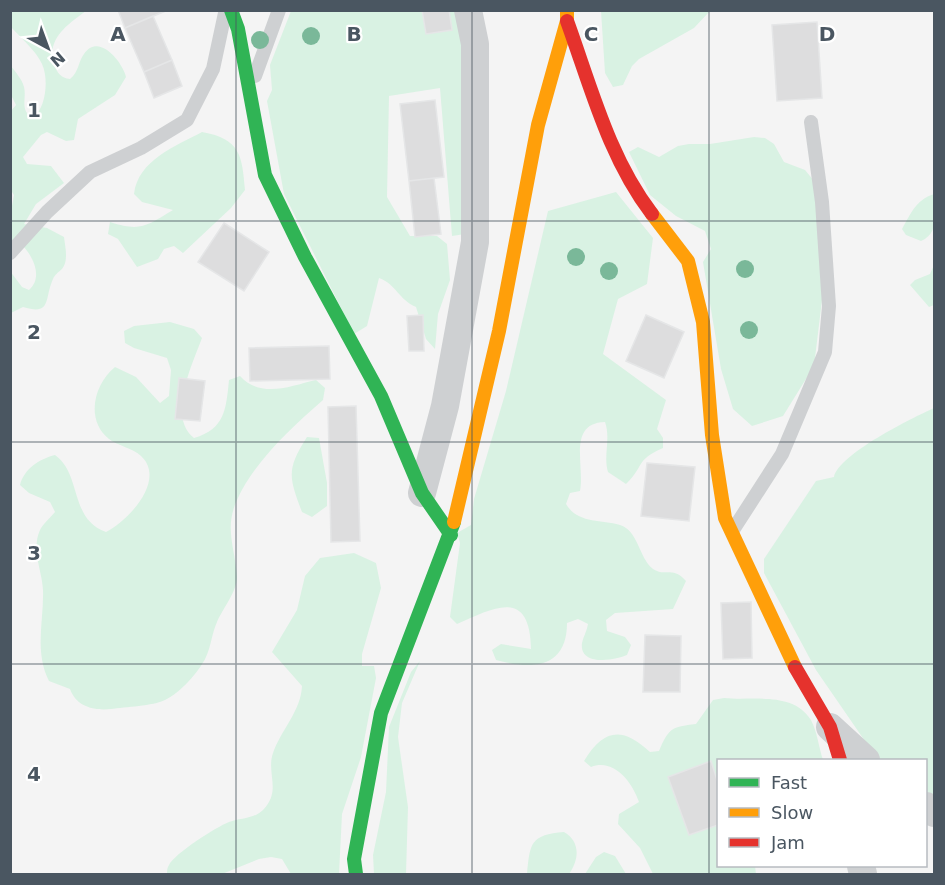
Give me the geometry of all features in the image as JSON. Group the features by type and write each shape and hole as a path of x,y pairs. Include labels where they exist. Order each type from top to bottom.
{"street":[{"path":"231,10 238,29 265,175 304,257 381,396 422,493 451,535"},
{"path":"422,493 445,406 475,242 475,44 468,10"},
{"path":"567,16 613,147 637,194 688,261 703,322 712,435 725,518 802,682 830,727 840,759"},
{"path":"356,874 354,858 381,713 451,535 500,331 538,125 567,16"},
{"path":"830,727 865,759"}],"lane":[{"path":"10,253 47,212 90,172 141,148 187,120 213,69 225,10"},
{"path":"249,98 262,51 279,10"},
{"path":"732,532 782,454 825,352 829,306 822,201 811,122"}],"green space":[{"path":"601,10 710,11 694,28 639,59 632,66 623,85 613,87 605,73"},
{"path":"11,11 86,11 66,27 56,40 52,55 56,70 62,76 70,79 84,54 96,46 110,52 120,64 126,77 115,95 78,119 74,140 66,141 47,132 41,135 23,157 27,164 51,166 64,183 36,204 24,224 47,228 64,237 66,258 64,266 53,279 46,304 43,307 32,309 23,307 11,313 10,271 22,287 29,290 36,280 36,274 33,261 22,245 11,249 11,211 14,195 10,189 10,112 16,105 11,95 11,66 23,84 25,108 33,118 41,107 46,85 40,59 11,27"},
{"path":"291,11 455,11 462,45 465,234 452,236 440,88 389,96 387,197 410,236 437,236 447,244 450,280 438,314 435,349 426,339 416,307 405,300 390,284 379,278 367,326 354,334 284,194 267,101 272,90 270,65"},
{"path":"202,132 225,139 232,144 243,168 245,190 231,208 183,253 174,246 164,249 158,259 137,267 118,239 108,234 110,222 129,227 143,226 173,210 142,202 134,194 137,182 150,163"},
{"path":"754,137 765,138 774,144 784,162 805,170 819,187 823,292 814,366 783,416 752,426 733,409 721,369 703,262 711,249 705,231 676,216 650,195 629,152 638,147 659,157 678,146"},
{"path":"616,192 653,238 647,284 618,299 603,354 666,400 657,429 663,438 663,448 644,460 626,484 608,472 605,422 593,424 586,430 580,448 580,491 570,493 566,504 583,518 626,528 635,538 644,558 653,569 677,574 686,581 673,609 615,613 606,620 607,631 625,637 631,645 627,655 607,660 592,659 586,656 582,643 588,624 578,619 567,623 561,650 554,658 534,665 496,660 492,650 501,644 531,649 529,630 524,617 517,610 508,607 484,612 457,624 450,617 460,543 457,533 471,525 474,499 506,391 548,211"},
{"path":"934,194 935,221 931,233 921,241 906,235 902,229 911,212 918,203"},
{"path":"934,265 934,305 929,307 910,285 915,280 930,274"},
{"path":"170,322 194,329 202,338 188,376 182,404 182,417 186,429 194,438 212,429 218,423 225,409 229,380 240,376 248,383 266,389 316,380 325,388 323,400 287,433 264,459 253,472 237,500 231,520 231,538 237,582 217,622 208,653 199,669 177,692 160,702 111,709 92,708 76,700 70,689 49,681 44,670 41,647 43,590 37,545 40,530 55,512 50,502 29,493 20,485 25,474 33,466 55,455 69,473 81,507 94,526 106,532 115,527 133,510 147,488 148,466 138,453 109,439 102,431 97,422 95,402 102,383 115,367 136,377 160,403 169,396 171,370 167,358 125,343 124,331 134,326"},
{"path":"934,408 934,797 927,792 927,759 877,759 816,670 764,573 764,559 816,481 834,477 849,458 894,428"},
{"path":"307,437 319,438 327,483 327,506 312,517 302,512 292,482 293,466"},
{"path":"354,553 376,563 381,588 362,654 362,666 374,666 376,678 361,757 342,814 339,874 291,874 282,859 271,857 259,859 222,874 167,874 172,860 196,841 229,822 255,815 269,803 273,789 271,761 273,753 298,704 302,686 272,652 297,610 305,576 320,558"},
{"path":"420,661 402,703 398,737 408,807 406,874 374,874 373,855 386,792 389,727 411,672"},
{"path":"724,698 772,699 794,705 811,720 823,759 717,759 717,867 755,867 756,874 653,874 640,848 618,824 619,814 639,802 632,787 614,769 599,765 591,767 584,761 599,742 614,735 631,738 650,752 659,751 672,730 696,724 713,700"},
{"path":"564,832 570,836 577,852 575,863 569,874 527,874 529,854 534,842 545,835"},
{"path":"604,852 615,856 626,874 585,874 596,857"}],"building":[{"path":"118,10 168,10 125,28"},
{"path":"422,10 449,10 452,30 426,34"},
{"path":"153,16 172,60 144,72 125,28"},
{"path":"817,22 822,98 777,101 772,25"},
{"path":"172,60 182,86 154,98 144,72"},
{"path":"435,100 444,177 409,181 400,104"},
{"path":"434,178 441,234 415,237 409,181"},
{"path":"224,223 269,252 244,291 198,262"},
{"path":"423,315 424,351 409,351 407,316"},
{"path":"646,315 684,332 664,378 626,361"},
{"path":"329,346 330,379 250,381 249,348"},
{"path":"179,378 205,381 200,421 175,419"},
{"path":"356,406 360,541 331,542 328,407"},
{"path":"647,463 695,467 689,521 641,516"},
{"path":"751,602 752,658 723,659 721,603"},
{"path":"645,635 681,636 680,692 643,692"},
{"path":"711,761 717,780 717,825 689,835 668,777"}],"traffic: fast":[{"path":"231,10 238,29 265,175 305,257 381,396 422,493 451,535"},
{"path":"356,874 354,859 381,713 454,522"}],"traffic: slow":[{"path":"454,522 499,331 538,125 567,21 567,10"},
{"path":"652,214 688,261 703,322 712,435 725,518 795,667"}],"traffic: jam":[{"path":"567,21 613,146 624,170 652,214"},
{"path":"795,667 830,727 840,759"}]}
